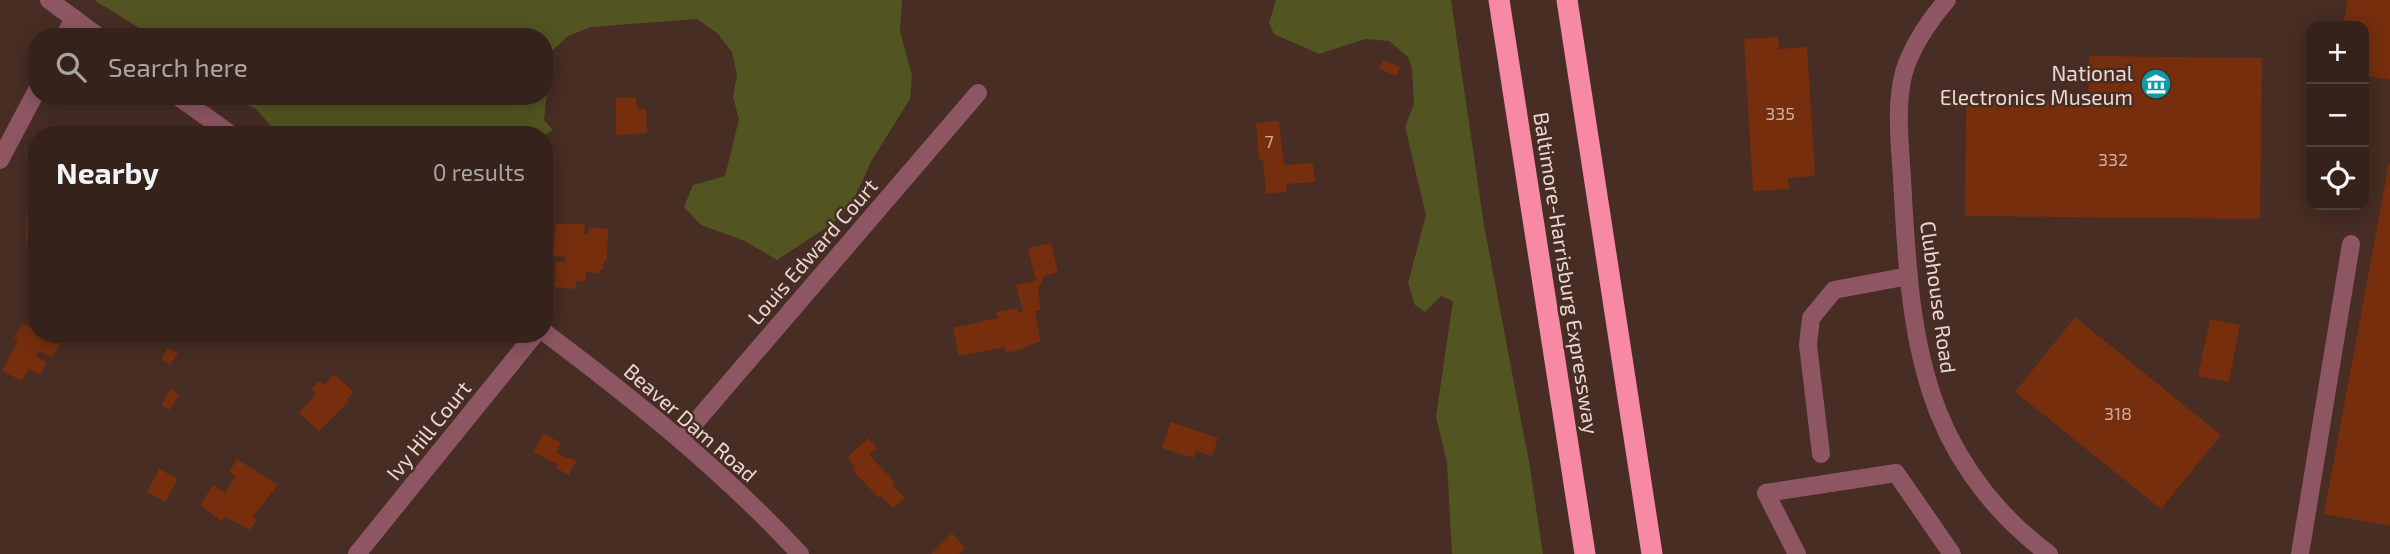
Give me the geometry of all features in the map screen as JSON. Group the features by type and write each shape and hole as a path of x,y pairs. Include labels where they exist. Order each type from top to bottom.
{"highway":[{"name":"Baltimore-Harrisburg Expressway","path":"1499,0 1585,554"},
{"name":"Baltimore-Harrisburg Expressway","path":"1567,0 1652,554"}],"street":[{"path":"49,0 87,28"},
{"name":"Clubhouse Road","path":"1942,6 1913,49 1904,74 1901,99 1900,154 1909,276 1922,359 1945,427 1969,471 2013,524 2026,547 2049,554"},
{"path":"69,28 74,18"},
{"name":"Louis Edward Court","path":"681,439 978,93"},
{"path":"0,160 29,105"},
{"path":"190,105 219,126"},
{"path":"2300,554 2351,244"},
{"path":"1821,454 1808,345 1811,318 1834,290 1909,276"},
{"name":"Beaver Dam Road","path":"553,339 681,439 800,554"},
{"name":"Ivy Hill Court","path":"357,554 528,343"},
{"path":"1797,554 1766,494 1896,473 1952,554"}],"shaded area":[{"path":"94,0 902,0 900,31 912,76 910,99 872,160 852,203 836,221 777,260 745,241 701,225 684,207 693,185 725,176 739,119 733,97 737,75 732,52 717,33 697,19 591,27 568,36 553,50 553,28 139,28"},
{"path":"1276,0 1451,0 1484,225 1529,462 1543,554 1452,554 1447,463 1436,416 1453,301 1441,296 1425,312 1415,305 1408,283 1426,215 1405,127 1414,104 1412,68 1408,57 1389,41 1365,39 1319,54 1274,34 1269,23"},
{"path":"247,105 546,105 544,120 549,126 271,126 256,109"}],"building":[{"path":"2348,0 2390,0 2390,80 2369,76 2369,21 2344,21"},
{"path":"1778,37 1779,49 1807,47 1815,176 1788,178 1789,189 1753,191 1744,39"},
{"path":"2089,56 2262,58 2260,219 1965,216 1966,100 2088,102"},
{"path":"1383,60 1400,67 1396,76 1379,69"},
{"path":"636,97 637,109 646,109 647,133 616,135 616,98"},
{"path":"1279,121 1284,165 1313,163 1315,182 1286,184 1287,192 1266,194 1263,160 1259,160 1256,123"},
{"path":"2390,163 2390,526 2324,514"},
{"path":"27,212 28,242 26,242"},
{"path":"556,224 585,224 584,234 589,234 589,227 608,229 607,261 604,261 603,270 599,270 599,274 586,272 585,282 576,281 576,289 555,287 556,261 565,262 566,257 553,256"},
{"path":"1051,243 1058,272 1044,276 1038,290 1041,310 1035,311 1041,342 1006,353 1004,347 959,356 953,328 998,318 996,312 1018,308 1019,313 1023,312 1016,285 1035,281 1037,277 1035,278 1028,248"},
{"path":"2075,317 2221,435 2161,509 2015,392"},
{"path":"2210,319 2240,325 2229,382 2198,376"},
{"path":"22,323 28,326 28,343 60,344 52,358 39,351 36,356 47,362 40,375 29,369 22,381 2,371 18,340 14,338"},
{"path":"168,347 178,353 170,365 161,359"},
{"path":"334,374 354,392 347,399 349,401 319,431 299,413 316,394 311,389 319,381 324,385"},
{"path":"170,389 179,394 170,410 161,405"},
{"path":"1171,422 1218,438 1212,456 1196,451 1194,458 1162,448"},
{"path":"543,433 561,443 556,453 576,461 569,475 556,468 558,465 533,452"},
{"path":"868,438 877,448 869,455 895,482 892,485 905,498 893,508 881,496 879,498 852,470 855,467 847,458"},
{"path":"237,459 278,485 253,517 257,520 250,530 225,517 222,522 200,505 213,485 225,493 236,476 229,472"},
{"path":"159,469 178,479 165,502 147,492"},
{"path":"952,533 965,549 959,554 931,554"}],"place":[{"name":"National Electronics Museum","path":"2156,84"}]}
